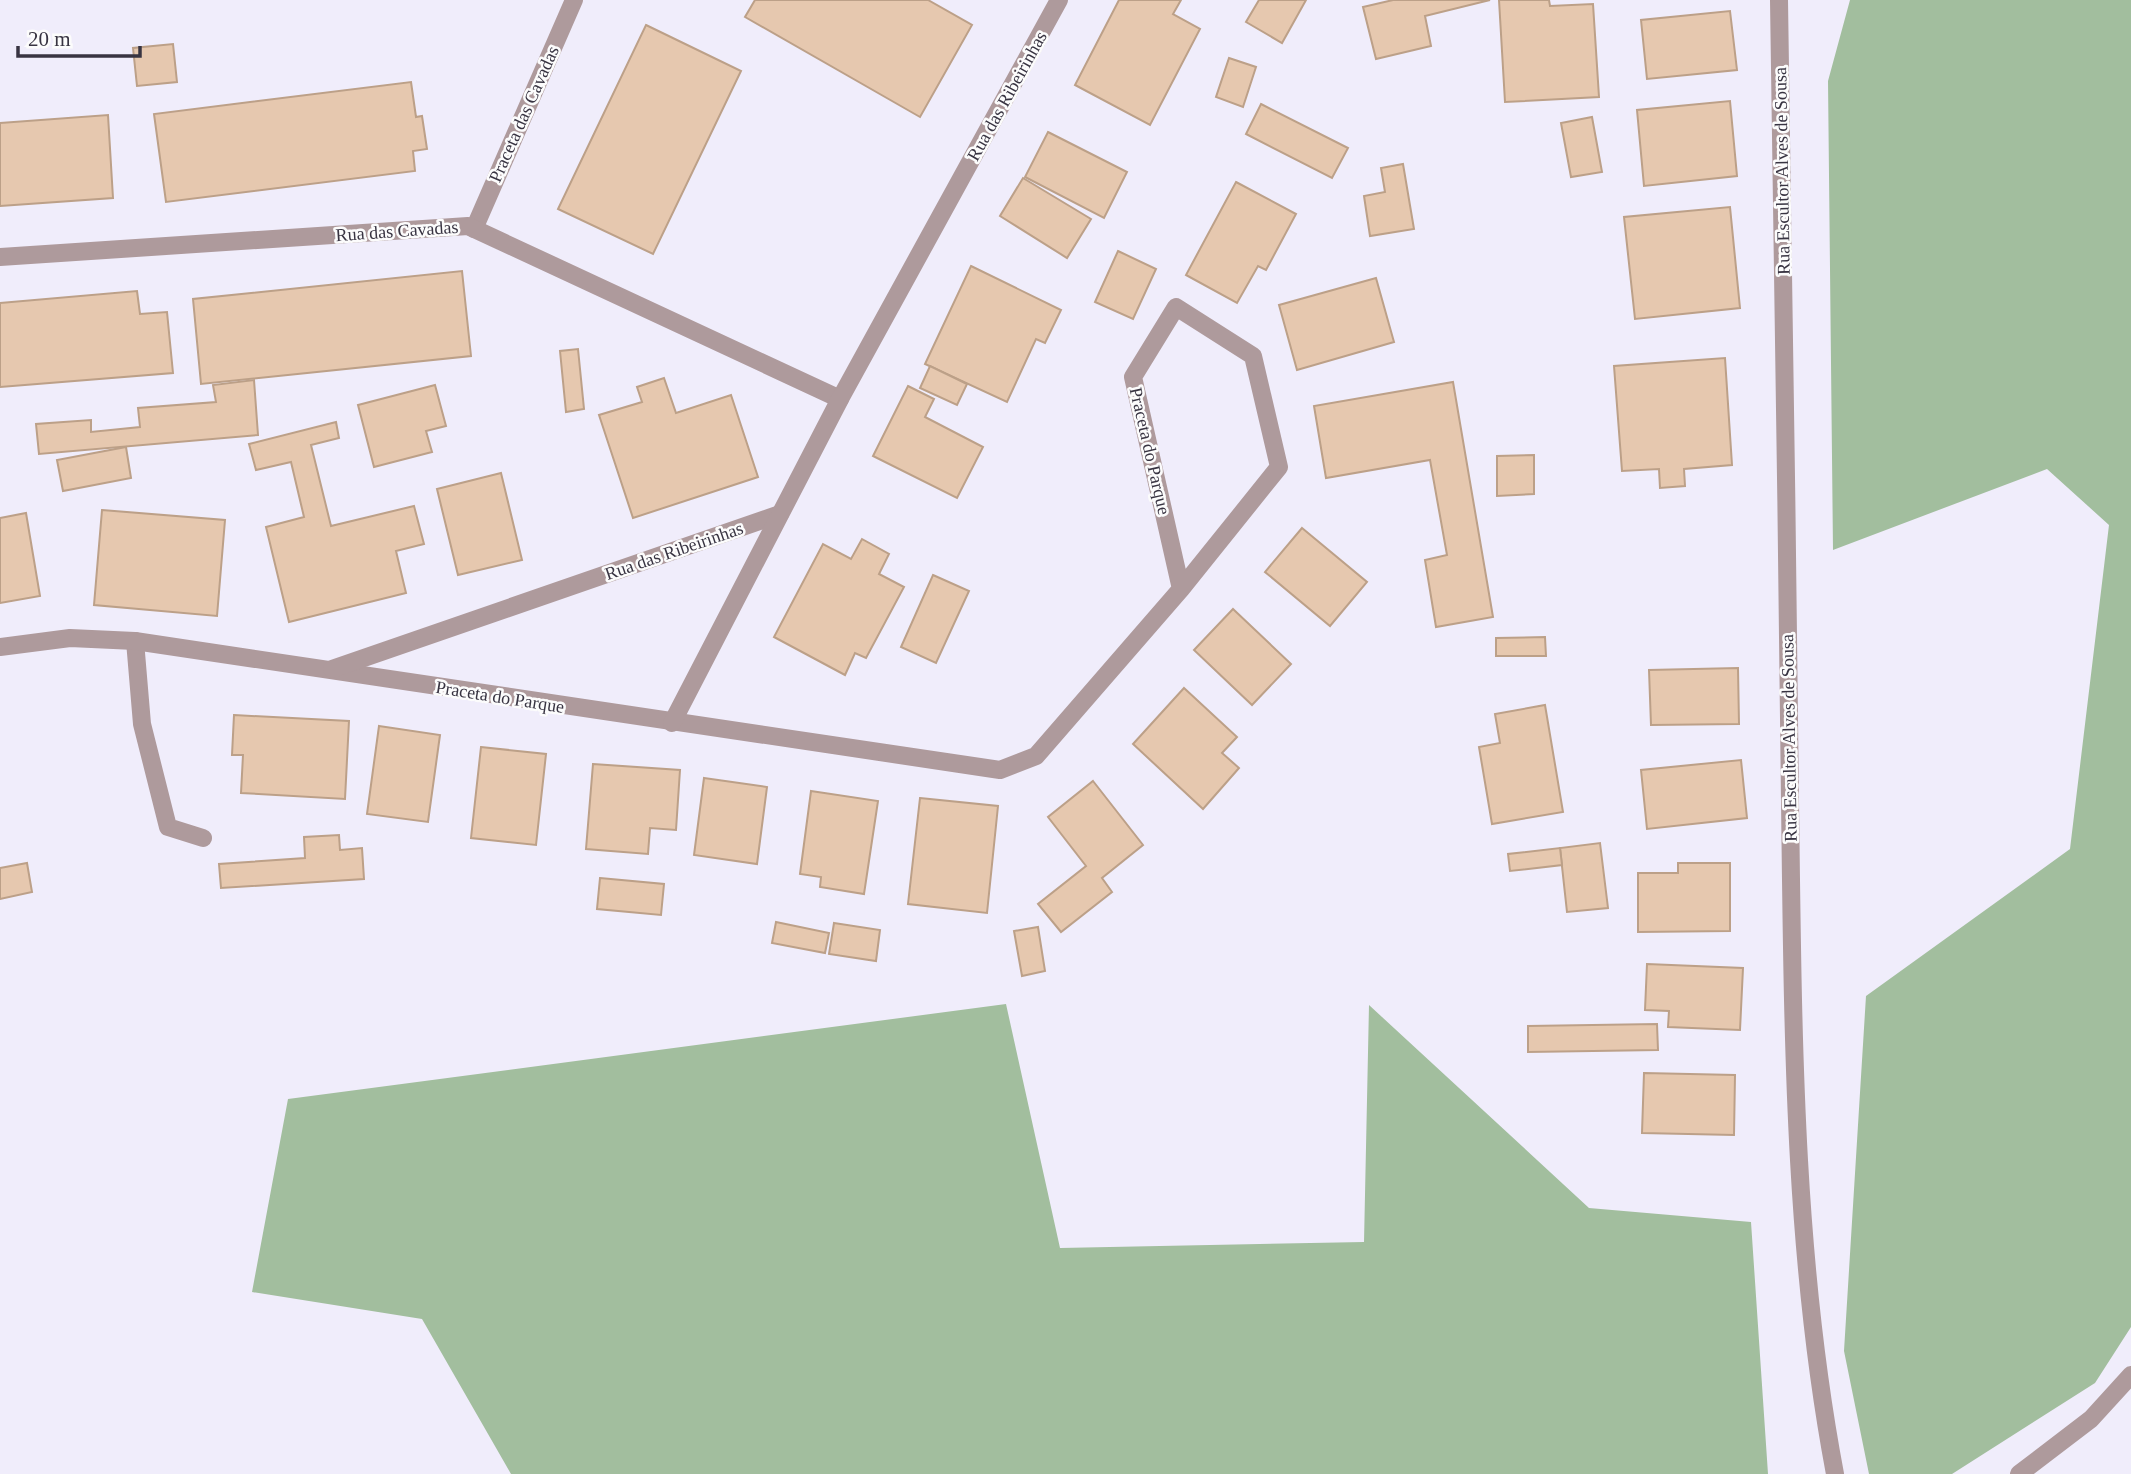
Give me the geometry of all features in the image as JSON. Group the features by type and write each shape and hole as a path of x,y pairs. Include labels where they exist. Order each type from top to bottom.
{"street":[{"name":"Praceta das Cavadas","path":"474,229 574,0"},
{"name":"Rua das Ribeirinhas","path":"0,648 70,638 135,641 329,670 780,514 840,399 1059,0"},
{"name":"Rua Escultor Alves de Sousa","path":"1779,0 1794,1060 1806,1280 1819,1387 1835,1474"},
{"name":"Rua das Cavadas","path":"0,257 468,226 840,399"},
{"name":"Praceta do Parque","path":"329,670 1000,770 1036,756 1181,589 1279,467 1253,356 1176,307 1133,377 1181,589"},
{"path":"672,723 780,514"},
{"path":"135,641 142,724 168,827 202,838"},
{"path":"2020,1474 2091,1419 2131,1375"}],"green space":[{"path":"1850,0 2131,0 2131,1327 2095,1383 1952,1474 1869,1474 1844,1351 1866,996 2070,849 2109,525 2047,469 1833,550 1828,81"},
{"path":"1006,1004 1060,1248 1364,1242 1369,1005 1589,1208 1751,1222 1768,1474 511,1474 422,1319 252,1292 288,1099"}],"building":[{"path":"755,0 928,0 972,25 920,117 745,17"},
{"path":"1119,0 1181,0 1173,14 1200,29 1150,125 1075,85"},
{"path":"1259,0 1306,0 1282,43 1246,22"},
{"path":"1393,0 1490,0 1425,16 1431,46 1376,59 1363,7"},
{"path":"1499,0 1549,0 1550,6 1593,4 1599,97 1505,102"},
{"path":"1730,11 1737,70 1647,79 1641,20"},
{"path":"646,25 741,71 653,254 558,209"},
{"path":"173,44 177,82 137,86 133,48"},
{"path":"1229,58 1256,67 1243,107 1216,97"},
{"path":"411,82 416,117 422,116 427,149 413,151 415,171 166,202 154,114"},
{"path":"1730,101 1737,176 1644,186 1637,110"},
{"path":"1261,104 1348,148 1332,178 1246,134"},
{"path":"108,115 113,198 0,206 0,123"},
{"path":"1592,117 1602,172 1571,177 1561,123"},
{"path":"1048,132 1127,172 1104,218 1025,177"},
{"path":"1403,164 1414,229 1370,236 1364,196 1385,192 1381,168"},
{"path":"1023,178 1091,219 1067,258 1000,216"},
{"path":"1236,182 1296,214 1266,270 1258,266 1237,303 1186,275"},
{"path":"1730,207 1740,308 1635,319 1624,217"},
{"path":"1118,251 1156,269 1133,319 1095,302"},
{"path":"971,266 1061,310 1045,343 1036,339 1007,402 925,364"},
{"path":"462,271 471,356 201,384 193,299"},
{"path":"1376,278 1394,342 1297,370 1279,305"},
{"path":"137,291 140,314 167,312 173,373 0,387 0,303"},
{"path":"578,349 584,409 566,412 560,351"},
{"path":"1725,358 1732,465 1684,469 1685,486 1660,488 1659,469 1622,471 1614,366"},
{"path":"930,366 967,384 957,405 920,388"},
{"path":"664,378 676,413 731,395 758,477 633,518 599,415 642,402 637,387"},
{"path":"254,380 258,435 39,454 36,424 91,420 91,432 140,427 138,408 216,402 213,385"},
{"path":"1453,382 1493,617 1436,627 1425,560 1447,555 1430,460 1326,478 1314,406"},
{"path":"435,385 446,426 426,431 432,452 374,467 358,405"},
{"path":"908,386 934,399 925,417 983,447 957,498 873,456"},
{"path":"336,422 339,438 311,445 331,526 414,506 424,544 396,551 406,593 289,622 266,527 304,517 291,462 256,470 249,444"},
{"path":"126,447 131,478 63,491 57,460"},
{"path":"1534,455 1534,494 1497,496 1497,456"},
{"path":"501,473 522,560 458,575 437,489"},
{"path":"102,510 225,520 217,616 94,605"},
{"path":"26,513 40,596 0,603 0,518"},
{"path":"1302,528 1367,582 1330,626 1265,572"},
{"path":"862,539 889,554 879,574 904,587 866,658 855,653 845,675 774,637 823,544 851,559"},
{"path":"933,575 969,591 936,663 901,647"},
{"path":"1233,609 1291,664 1252,705 1194,650"},
{"path":"1545,637 1546,656 1496,656 1496,638"},
{"path":"1738,668 1739,724 1651,725 1649,670"},
{"path":"1184,688 1237,737 1222,753 1239,768 1203,809 1133,744"},
{"path":"1545,705 1563,812 1492,824 1479,747 1500,743 1495,714"},
{"path":"234,715 349,721 345,799 241,793 243,755 232,755"},
{"path":"379,726 440,735 428,822 367,814"},
{"path":"481,747 546,754 536,845 471,838"},
{"path":"1741,760 1747,818 1647,829 1641,770"},
{"path":"593,764 680,770 676,830 650,828 648,854 586,849"},
{"path":"704,778 767,787 757,864 694,855"},
{"path":"1093,781 1143,845 1102,878 1112,892 1061,932 1038,904 1086,866 1048,817"},
{"path":"811,791 878,801 864,894 820,887 821,877 800,874"},
{"path":"920,798 998,806 987,913 908,904"},
{"path":"339,835 340,850 362,848 364,879 221,888 219,864 305,858 304,837"},
{"path":"1600,843 1608,908 1567,912 1560,848"},
{"path":"1560,848 1562,865 1510,871 1508,854"},
{"path":"27,863 32,892 0,899 0,868"},
{"path":"1678,863 1730,863 1730,931 1638,932 1638,873 1678,873"},
{"path":"600,878 664,884 661,915 597,909"},
{"path":"776,922 829,933 825,953 772,943"},
{"path":"834,923 880,930 876,961 829,954"},
{"path":"1038,927 1045,971 1022,976 1014,931"},
{"path":"1647,964 1743,968 1740,1030 1668,1027 1669,1011 1645,1010"},
{"path":"1657,1024 1658,1050 1528,1052 1528,1026"},
{"path":"1644,1073 1735,1075 1734,1135 1642,1133"}]}
